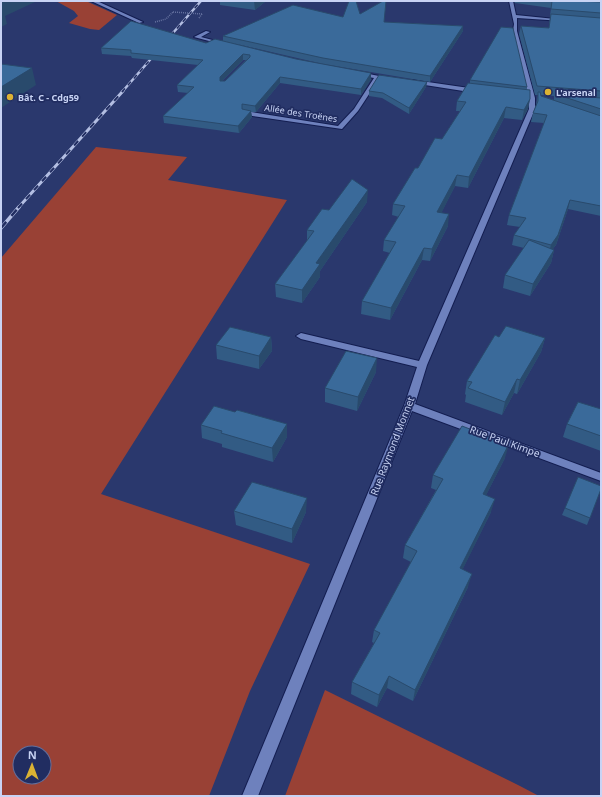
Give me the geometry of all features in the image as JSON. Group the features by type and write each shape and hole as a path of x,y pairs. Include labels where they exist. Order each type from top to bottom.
{"street":[{"path":"93,1 141,22"},
{"path":"511,1 514,16 570,21"},
{"name":"Rue Raymond Monnet","path":"250,796 409,406 422,366 532,109 533,98 516,38 514,16"},
{"path":"208,32 196,37 225,45"},
{"path":"354,73 400,80"},
{"name":"Allée des Troënes","path":"245,113 340,128 356,110 377,77"},
{"path":"408,82 484,92"},
{"path":"301,336 422,366"},
{"name":"Rue Paul Kimpe","path":"409,406 601,477"}],"path":[{"path":"150,24 166,19 173,12 202,14"}],"shaded area":[{"path":"56,1 86,1 117,15 99,30 90,29 69,23 78,16 74,11"},
{"path":"96,147 187,157 168,180 287,200 101,494 310,564 250,691 209,796 1,796 1,258"},
{"path":"325,690 520,786 539,796 285,796"}],"building":[{"path":"349,1 356,1 360,14 383,1 386,1 384,22 463,26 430,76 323,58 223,36 293,5 343,17"},
{"path":"552,1 601,2 601,13 551,9"},
{"path":"551,14 601,18 601,91 537,86 521,26 549,28"},
{"path":"131,21 206,43 215,39 296,59 371,73 361,89 280,77 255,106 242,104 242,109 251,111 238,126 163,116 194,87 177,85 203,60 131,53 131,50 101,48","holes":["243,54 250,55 250,57 225,81 220,81 220,77"]},
{"path":"501,27 513,28 527,87 470,80"},
{"path":"1,64 32,68 1,87"},
{"path":"379,75 427,82 409,108 383,93 369,91"},
{"path":"468,83 530,90 530,99 524,110 506,107 469,177 457,175 437,212 449,214 432,249 424,248 391,308 362,301 396,242 384,240 405,206 393,204 415,168 418,168 435,138 442,139 466,102 457,101"},
{"path":"538,92 540,92 541,96 601,116 601,206 570,200 558,235 551,245 514,235 526,218 509,215 547,115 533,113 538,101"},
{"path":"555,94 601,98 601,109"},
{"path":"352,179 368,190 316,263 320,264 302,290 275,284 314,231 307,230 322,209 329,210"},
{"path":"529,240 554,250 533,284 505,275"},
{"path":"506,326 545,338 520,380 517,379 505,402 468,388 472,382 467,381 495,335 499,337"},
{"path":"230,327 271,337 259,356 216,345"},
{"path":"346,351 377,358 358,397 325,388"},
{"path":"578,402 601,409 601,436 567,424"},
{"path":"214,406 235,412 237,410 287,424 272,448 221,433 222,431 201,425"},
{"path":"462,426 509,444 483,494 495,499 460,568 472,574 415,690 389,676 379,695 352,682 380,633 374,630 417,551 405,545 443,479 433,475"},
{"path":"578,477 601,486 590,518 565,508"},
{"path":"252,482 307,498 292,529 234,511"}],"railway":[{"path":"165,42 201,1"},
{"path":"122,92 156,53"},
{"path":"18,208 123,91"},
{"path":"1,228 19,207"}],"place":[{"name":"L'arsenal","path":"548,92"},
{"name":"Bât. C - Cdg59","path":"10,97"}]}
